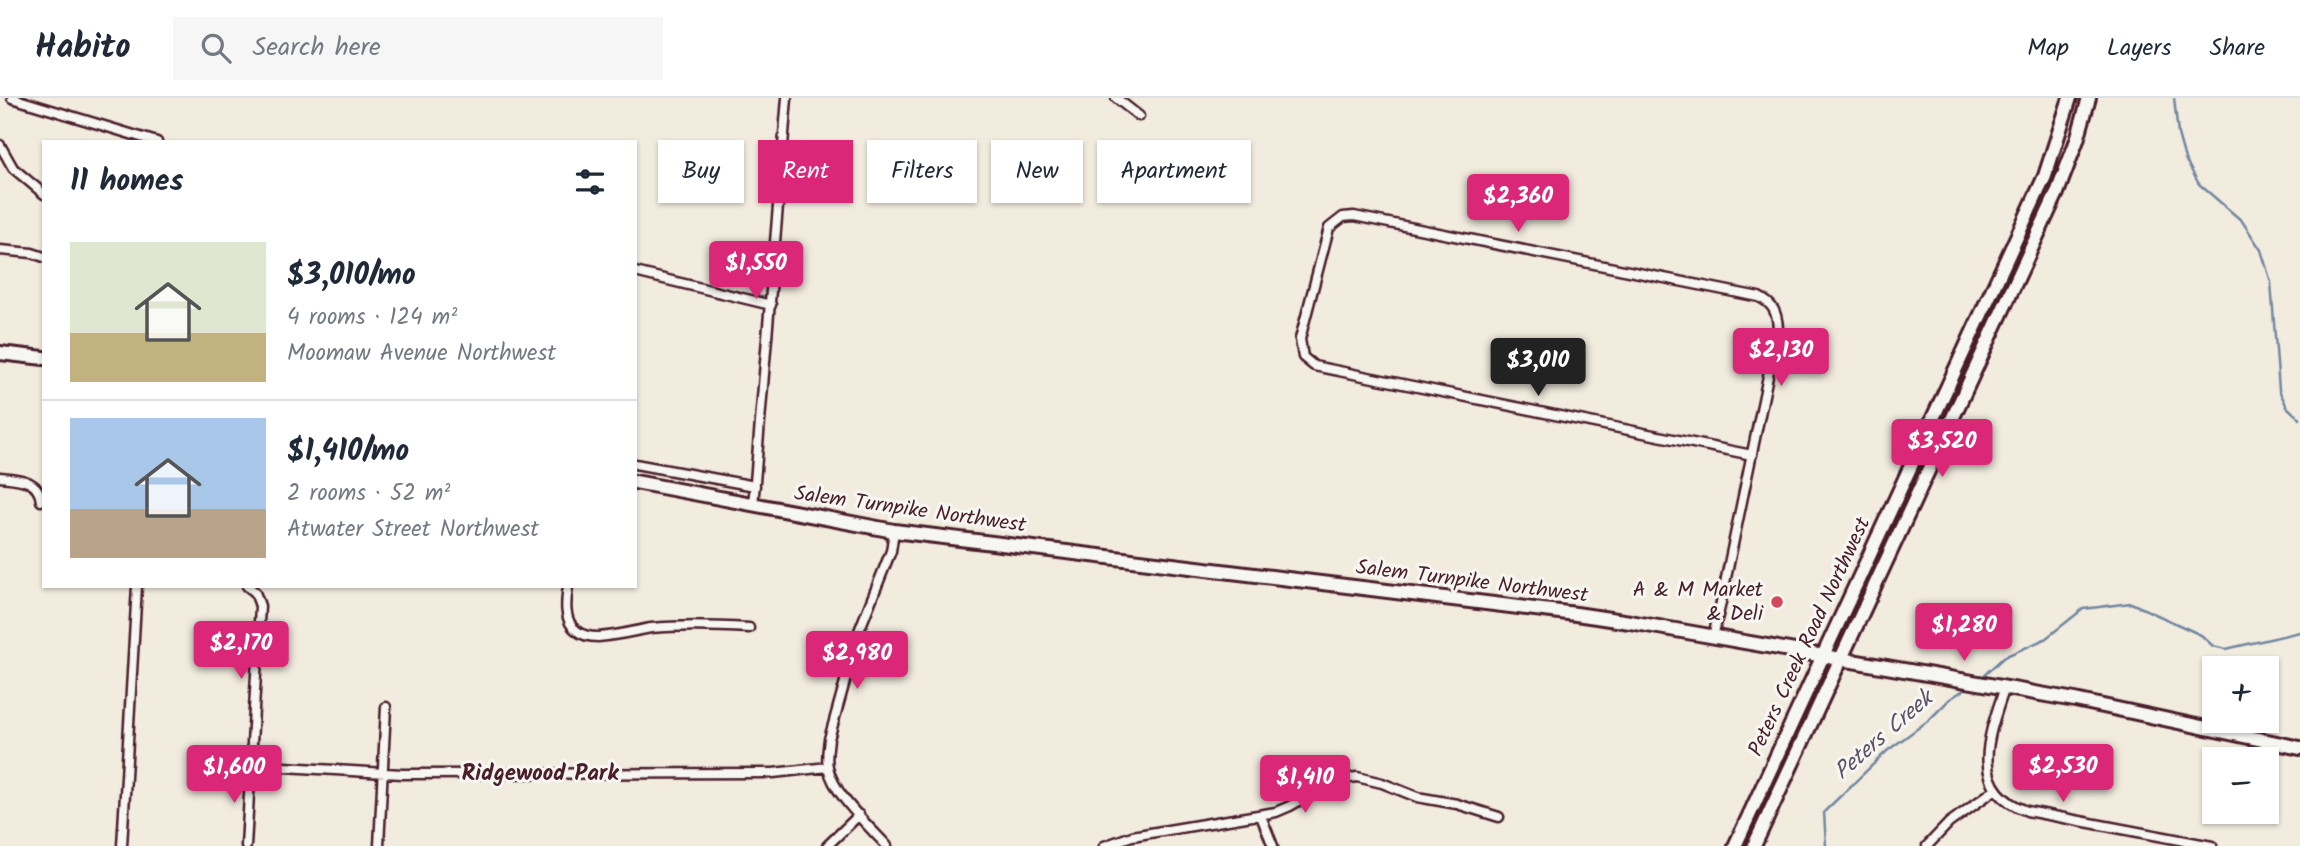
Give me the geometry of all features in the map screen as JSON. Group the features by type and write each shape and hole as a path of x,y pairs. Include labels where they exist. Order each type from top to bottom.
{"street":[{"path":"12,98 150,140"},
{"path":"753,506 787,98"},
{"path":"1116,98 1139,116"},
{"name":"Peters Creek Road Northwest","path":"1735,846 2045,176 2070,98"},
{"name":"Peters Creek Road Northwest","path":"1754,846 2056,193 2077,140 2089,98"},
{"path":"0,145 13,168 42,192"},
{"path":"1713,637 1752,455 1778,328 1775,309 1759,297 1351,216 1335,221 1329,228 1299,345 1303,357 1318,367 1752,455"},
{"path":"0,250 42,256"},
{"path":"637,272 771,305"},
{"path":"0,353 42,358"},
{"path":"637,464 755,486"},
{"path":"0,477 30,482 39,491 41,501"},
{"name":"Salem Turnpike Northwest","path":"637,482 894,531 1576,614 2001,686 2300,748"},
{"path":"887,846 837,788 828,768 829,739 839,700 859,631 891,551 894,531"},
{"path":"122,846 137,588"},
{"path":"246,846 260,606 255,592 250,588"},
{"path":"568,588 569,621 584,635 600,637 681,626 749,628"},
{"path":"2001,686 1987,754 1990,778 1996,789 2010,803 2027,811 2212,846"},
{"path":"379,846 386,707"},
{"path":"251,765 402,774 773,773 828,768"},
{"path":"1104,846 1132,836 1181,826 1261,816 1290,806 1336,780 1357,777 1382,783 1417,797 1457,804 1499,817"},
{"path":"1927,846 1949,824 1996,789"},
{"path":"827,846 859,815"},
{"path":"1261,816 1273,846"}],"waterway":[{"name":"Peters Creek","path":"2174,98 2178,134 2185,159 2199,184 2242,221 2261,250 2271,282 2279,390 2287,407 2300,419"},
{"name":"Peters Creek","path":"1980,679 2004,657 2045,639 2083,609 2131,603 2201,635 2213,646 2226,649 2300,632"},
{"name":"Peters Creek","path":"1826,846 1824,812 1887,751 1968,687"}],"place":[{"name":"A & M Market & Deli","path":"1777,602"}],"district":[{"name":"Ridgewood Park","path":"540,774"}]}
